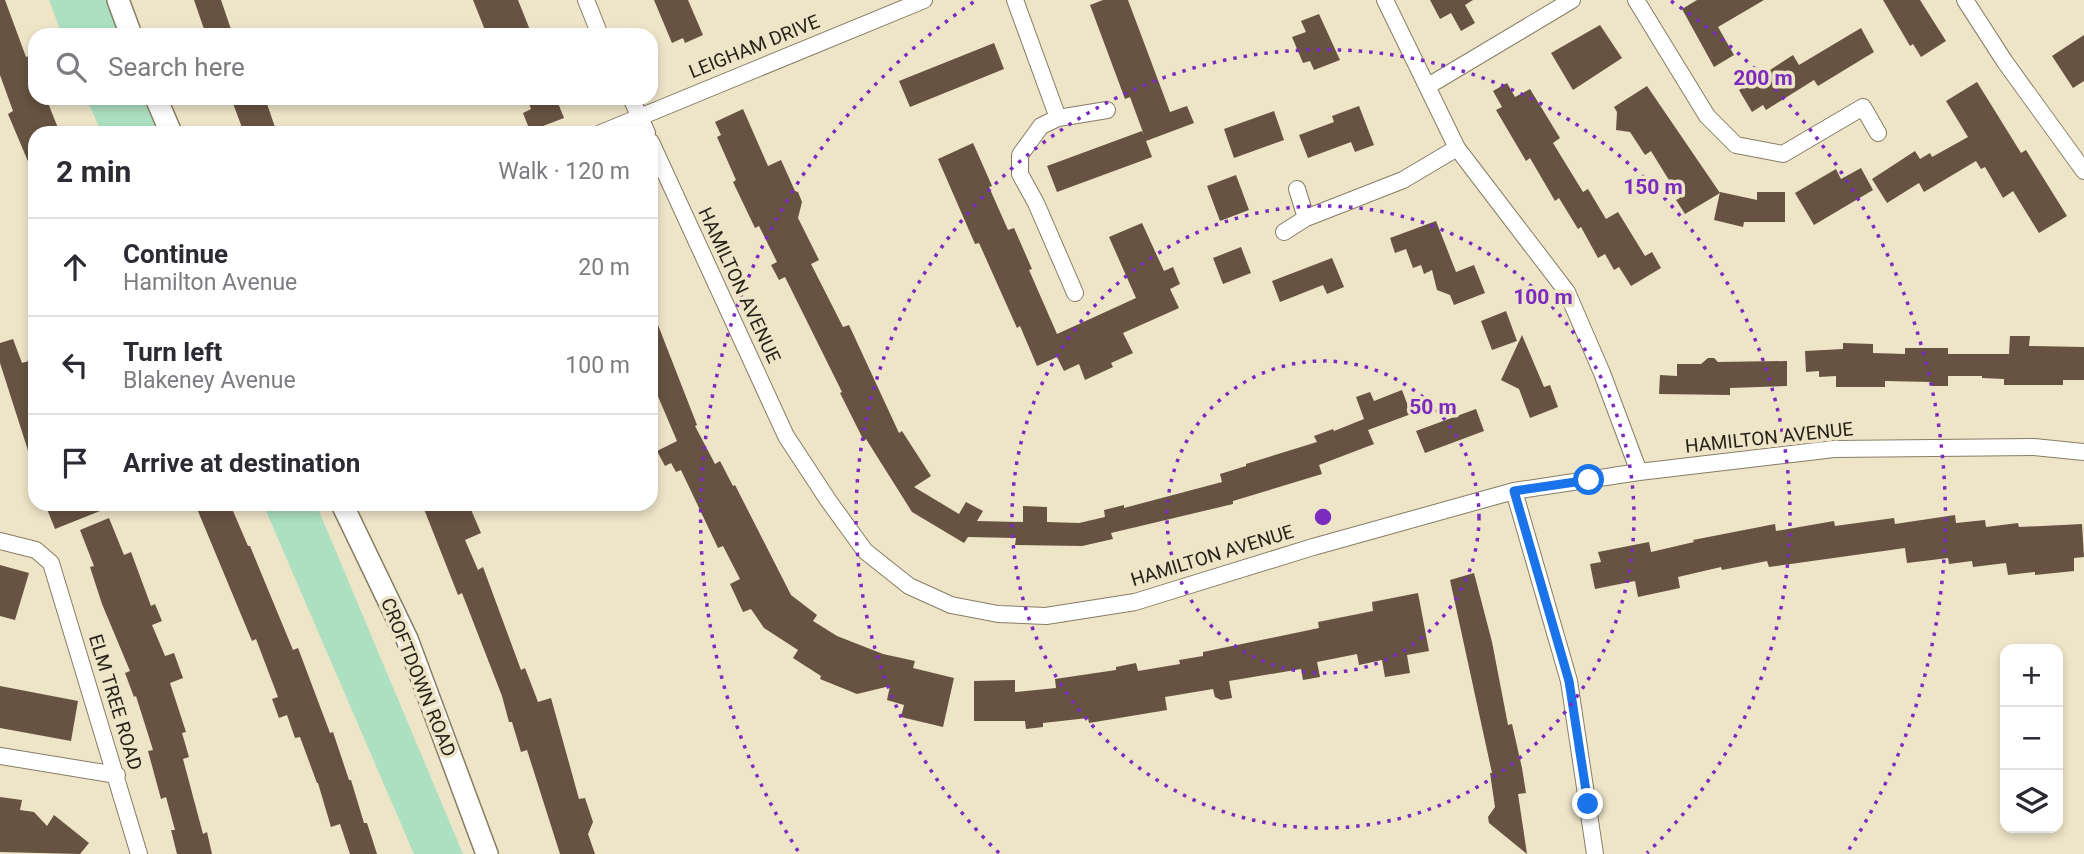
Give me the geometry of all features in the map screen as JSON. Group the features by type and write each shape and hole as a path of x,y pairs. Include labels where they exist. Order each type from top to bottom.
{"street":[{"path":"118,0 128,28"},
{"path":"586,0 597,28"},
{"name":"LEIGHAM DRIVE","path":"617,126 924,0"},
{"path":"1015,0 1058,118"},
{"path":"1385,0 1457,148 1567,292 1602,373 1639,472"},
{"path":"1428,86 1572,0"},
{"path":"1636,0 1707,116 1736,145 1783,153 1863,107 1878,133"},
{"path":"1965,0 2005,62 2084,171"},
{"path":"159,105 169,126"},
{"path":"634,105 644,126"},
{"path":"1075,293 1036,203 1020,174 1020,155 1041,126 1058,118 1107,110"},
{"path":"1284,232 1307,218 1403,180 1457,148"},
{"name":"HAMILTON AVENUE","path":"658,157 786,436 865,551 909,586 951,606 998,614 1046,616 1135,602 1313,547 1514,491 1639,472 1834,449 2034,447 2084,452"},
{"path":"1297,189 1307,218"},
{"path":"1514,491 1569,681 1595,854"},
{"name":"CROFTDOWN ROAD","path":"345,511 407,639 487,854"},
{"name":"ELM TREE ROAD","path":"0,541 36,550 51,563 139,854"},
{"path":"0,756 117,775"}],"green space":[{"path":"49,0 106,0 116,28 59,28"},
{"path":"89,105 146,105 155,126 99,126"},
{"path":"266,511 319,511 463,854 414,854"}],"building":[{"path":"0,0 5,0 28,56 28,105 49,105 57,126 28,126 28,161 8,114 13,111 0,75"},
{"path":"194,0 221,0 231,28 204,28"},
{"path":"473,0 518,0 529,28 484,28"},
{"path":"654,0 688,0 703,35 685,43 683,38 672,43"},
{"path":"1103,0 1128,0 1170,112 1187,106 1194,123 1146,141 1152,157 1057,192 1047,166 1142,131 1144,135 1130,97 1125,99 1090,5"},
{"path":"1430,0 1473,0 1465,5 1475,23 1461,31 1451,13 1440,19"},
{"path":"1697,0 1764,0 1718,27 1734,55 1714,67 1682,9"},
{"path":"1883,0 1920,0 1946,41 1921,57 1913,44 1910,46"},
{"path":"1319,14 1340,60 1314,70 1310,61 1303,63 1292,37 1306,32 1301,21"},
{"path":"1600,25 1622,58 1573,90 1551,53"},
{"path":"1861,28 1874,52 1818,86 1814,80 1766,110 1763,105 1752,112 1739,90 1793,55 1799,65"},
{"path":"2084,35 2084,81 2073,88 2052,56"},
{"path":"994,43 1004,69 910,107 899,81"},
{"path":"1977,82 2021,153 2026,150 2067,216 2039,233 2013,191 2003,198 1985,167 1981,169 1976,161 1924,192 1919,183 1887,203 1872,179 1915,151 1920,159 1930,153 1932,157 1968,137 1946,101"},
{"path":"1507,83 1515,97 1530,89 1560,138 1553,143 1583,192 1588,189 1606,219 1618,212 1645,256 1652,252 1661,268 1631,286 1619,267 1614,270 1605,254 1598,258 1581,227 1578,229 1559,198 1555,201 1530,158 1526,161 1496,110 1502,107 1493,91"},
{"path":"1647,86 1720,193 1685,214 1676,200 1680,198 1651,151 1645,155 1630,132 1616,130 1617,112 1614,107"},
{"path":"234,105 267,105 275,126 241,126"},
{"path":"530,105 559,105 564,118 543,126 528,126 523,113 531,109"},
{"path":"1359,106 1374,145 1355,152 1351,142 1308,158 1299,135 1334,122 1332,116"},
{"path":"743,109 768,166 781,160 795,191 798,192 802,202 798,218 819,260 811,264 843,327 849,325 899,433 902,431 931,476 914,487 959,514 966,502 983,511 977,521 1023,522 1023,506 1047,507 1047,522 1079,523 1105,517 1104,510 1124,505 1124,508 1222,482 1220,474 1317,442 1314,436 1364,419 1356,397 1370,392 1374,401 1402,390 1411,414 1368,430 1374,444 1319,465 1322,474 1233,501 1233,504 1111,533 1113,539 1082,546 1015,545 1016,538 968,537 964,543 912,512 866,439 864,441 785,277 779,280 771,265 777,262 759,226 755,228 733,182 736,180 717,137 721,135 715,122"},
{"path":"1274,111 1284,140 1234,158 1224,129"},
{"path":"973,143 1008,230 1014,228 1057,334 1136,298 1109,237 1142,223 1164,271 1173,267 1180,284 1170,289 1179,308 1123,333 1133,353 1111,363 1113,367 1085,380 1079,364 1064,371 1057,357 1037,366 979,243 975,244 938,159"},
{"path":"1861,168 1873,190 1814,225 1795,193 1836,169 1841,179"},
{"path":"1236,175 1249,210 1220,221 1207,186"},
{"path":"1720,192 1757,200 1757,192 1785,192 1785,222 1744,222 1743,227 1714,220"},
{"path":"1436,221 1456,272 1474,265 1485,293 1454,305 1450,295 1437,290 1432,270 1424,274 1421,265 1413,268 1406,249 1395,253 1390,238"},
{"path":"1241,247 1251,273 1223,284 1213,258"},
{"path":"1332,258 1344,287 1327,294 1323,285 1280,302 1272,281"},
{"path":"1506,311 1517,341 1492,350 1481,321"},
{"path":"658,325 697,425 695,426 715,464 720,461 733,486 735,485 791,595 817,615 813,621 837,636 883,654 915,661 913,668 954,678 943,727 901,717 904,705 887,700 890,686 857,694 820,679 821,676 793,658 798,650 764,628 751,609 743,612 730,584 740,579 723,546 718,548 681,470 676,472 671,463 665,466 658,453 677,441 658,396"},
{"path":"1522,335 1544,387 1550,385 1558,407 1530,418 1519,389 1501,380"},
{"path":"2010,336 2030,336 2029,346 2084,347 2084,380 2063,380 2063,385 2004,385 2004,379 1948,376 1948,386 1932,386 1932,382 1885,381 1885,387 1836,387 1836,376 1819,377 1819,371 1806,372 1805,351 1843,349 1843,343 1873,344 1873,353 1905,354 1905,348 1948,348 1948,354 2009,354"},
{"path":"13,339 22,363 28,361 28,450 0,363 0,343"},
{"path":"1708,358 1714,358 1718,362 1787,361 1787,386 1730,388 1730,395 1659,394 1660,375 1677,376 1677,364 1701,364"},
{"path":"1476,409 1484,431 1425,453 1416,431"},
{"path":"48,511 100,511 55,529"},
{"path":"198,511 233,511 293,650 298,648 330,733 333,732 377,854 350,854 340,824 331,827 300,737 295,738 287,715 279,718 272,699 278,697 256,639 252,641"},
{"path":"425,511 472,511 481,533 465,540 478,570 483,567 521,670 525,668 538,702 551,698 579,799 585,798 593,822 588,834 595,854 560,854 527,750 521,752 462,593 458,595"},
{"path":"1955,515 1956,523 1985,520 1986,527 2018,523 2019,527 2082,524 2084,557 2074,558 2074,571 2008,575 2006,563 1973,567 1972,561 1949,564 1948,558 1907,563 1905,548 1769,567 1767,561 1722,570 1721,567 1678,577 1680,588 1638,597 1635,581 1595,589 1590,564 1601,562 1598,552 1649,542 1651,552 1694,542 1693,540 1775,524 1776,531 1834,521 1835,526 1894,518 1895,524"},
{"path":"109,518 124,555 131,552 151,606 155,604 162,621 152,625 165,656 174,653 183,678 170,683 186,732 182,733 189,757 183,759 203,834 207,832 212,854 177,854 171,830 175,830 166,797 161,799 148,751 153,750 136,696 134,697 125,673 130,671 102,604 90,567 94,566 80,530"},
{"path":"0,565 29,573 15,620 0,616"},
{"path":"1474,573 1492,642 1508,725 1512,724 1522,768 1526,793 1518,794 1527,854 1489,823 1488,817 1495,807 1492,773 1450,580"},
{"path":"1418,593 1429,651 1407,655 1410,673 1385,677 1382,660 1359,665 1357,654 1317,662 1320,677 1303,680 1301,669 1229,681 1232,698 1221,700 1215,697 1213,689 1165,697 1167,710 1089,723 1088,718 1043,723 1043,727 1026,729 1025,721 974,721 974,681 1015,680 1015,692 1056,688 1055,679 1116,670 1116,667 1136,663 1138,671 1180,664 1179,660 1203,656 1203,652 1319,628 1318,622 1373,611 1372,602"},
{"path":"0,686 78,701 71,741 0,728"},
{"path":"0,797 22,800 20,810 34,812 47,826 54,815 89,843 80,854 0,852"}],"route":[{"path":"1588,804 1569,681 1514,491 1589,480"}]}
